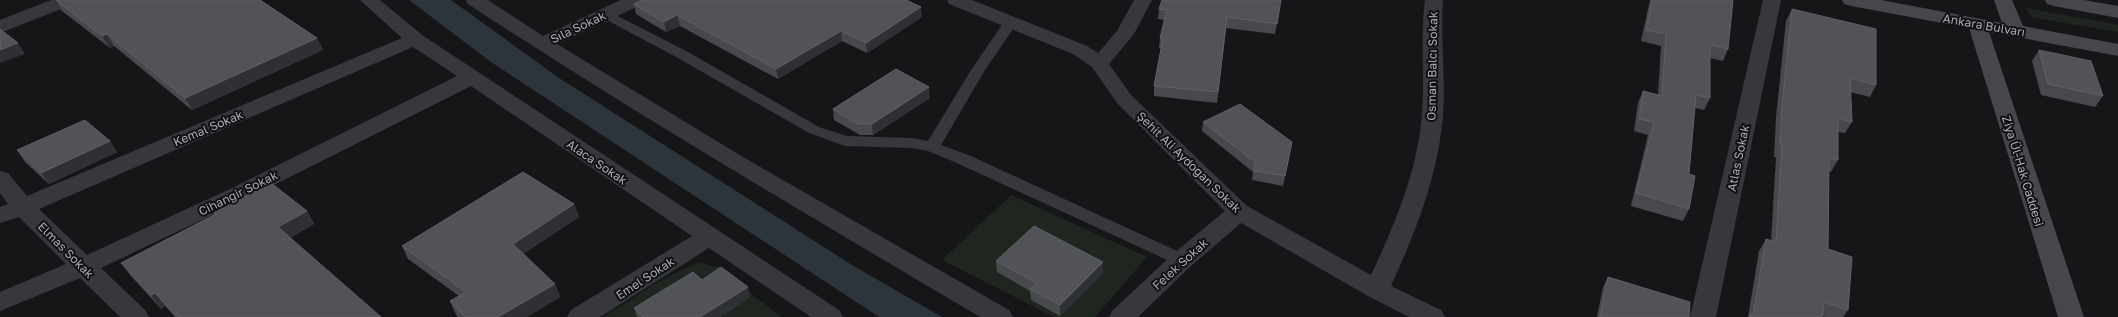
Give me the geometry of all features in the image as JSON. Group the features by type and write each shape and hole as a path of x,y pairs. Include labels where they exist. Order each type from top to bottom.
{"street":[{"path":"0,28 67,0"},
{"name":"Alaca Sokak","path":"369,0 415,39 708,237 830,317"},
{"path":"475,0 542,44 655,114 1000,317"},
{"name":"Sıla Sokak","path":"542,44 636,0"},
{"name":"Şehit Ali Aydoğan Sokak","path":"956,0 1080,50 1099,63 1124,99 1239,212 1377,290 1432,317"},
{"path":"1099,63 1116,47 1127,32 1143,0"},
{"name":"Osman Balcı Sokak","path":"1377,290 1403,235 1426,164 1434,86 1432,13 1434,0"},
{"name":"Atlas Sokak","path":"1703,317 1772,0"},
{"name":"Ankara Bulvarı","path":"1851,0 1920,7 1977,24 2118,50"},
{"path":"2003,0 2015,31"},
{"path":"2054,0 2118,12"},
{"name":"Ziya Ül-Hak Caddesi","path":"1977,24 2070,317"},
{"name":"Kemal Sokak","path":"0,215 23,207 415,39"},
{"name":"Cihangir Sokak","path":"0,302 83,268 166,229 472,77"},
{"name":"Elmas Sokak","path":"0,178 23,207 83,268 136,317"},
{"name":"Felek Sokak","path":"1122,317 1182,260 1239,212"},
{"name":"Emel Sokak","path":"580,317 708,237"}],"lane":[{"path":"606,14 683,55 814,130 844,141 912,143 932,147 965,160 1182,260"},
{"path":"932,147 978,70 1011,22"}],"shaded area":[{"path":"409,0 451,0 559,78 852,265 942,317 879,317 491,62"},
{"path":"2026,8 2118,25 2118,32 2031,17"},
{"path":"1011,195 1147,257 1095,317 1054,317 942,260"},
{"path":"699,262 719,268 781,317 603,317 663,279"}],"building":[{"path":"56,0 260,0 317,38 185,98 107,34 102,36"},
{"path":"642,0 906,0 921,7 866,43 841,31 776,69 677,15 664,22 634,4"},
{"path":"1162,0 1281,0 1277,24 1227,17 1218,92 1154,86 1163,38 1160,38 1167,10 1159,9"},
{"path":"1652,0 1733,0 1728,49 1710,45 1710,98 1696,95 1689,174 1695,176 1689,209 1636,193 1654,122 1639,119 1643,91 1662,96 1666,34 1646,30"},
{"path":"1792,9 1876,29 1876,85 1850,78 1852,122 1838,118 1838,160 1829,158 1828,249 1852,257 1848,310 1824,302 1822,317 1750,317 1750,314 1753,315 1766,239 1776,242 1782,145 1780,145 1782,105"},
{"path":"0,29 18,43 0,50"},
{"path":"2039,50 2091,61 2103,96 2048,84"},
{"path":"896,69 929,87 872,124 858,124 833,109"},
{"path":"1240,104 1292,142 1285,176 1254,171 1255,162 1203,122"},
{"path":"85,120 110,141 41,173 17,150"},
{"path":"523,172 574,204 513,244 555,284 498,317 465,317 450,301 466,292 402,246"},
{"path":"271,183 307,211 278,227 381,317 178,317 155,293 151,295 121,263 216,214 214,213"},
{"path":"1034,226 1103,262 1060,305 1030,289 1037,283 996,261"},
{"path":"721,267 748,287 700,317 643,317 634,308 693,272 702,280"},
{"path":"1608,277 1690,302 1689,317 1600,317"}]}
